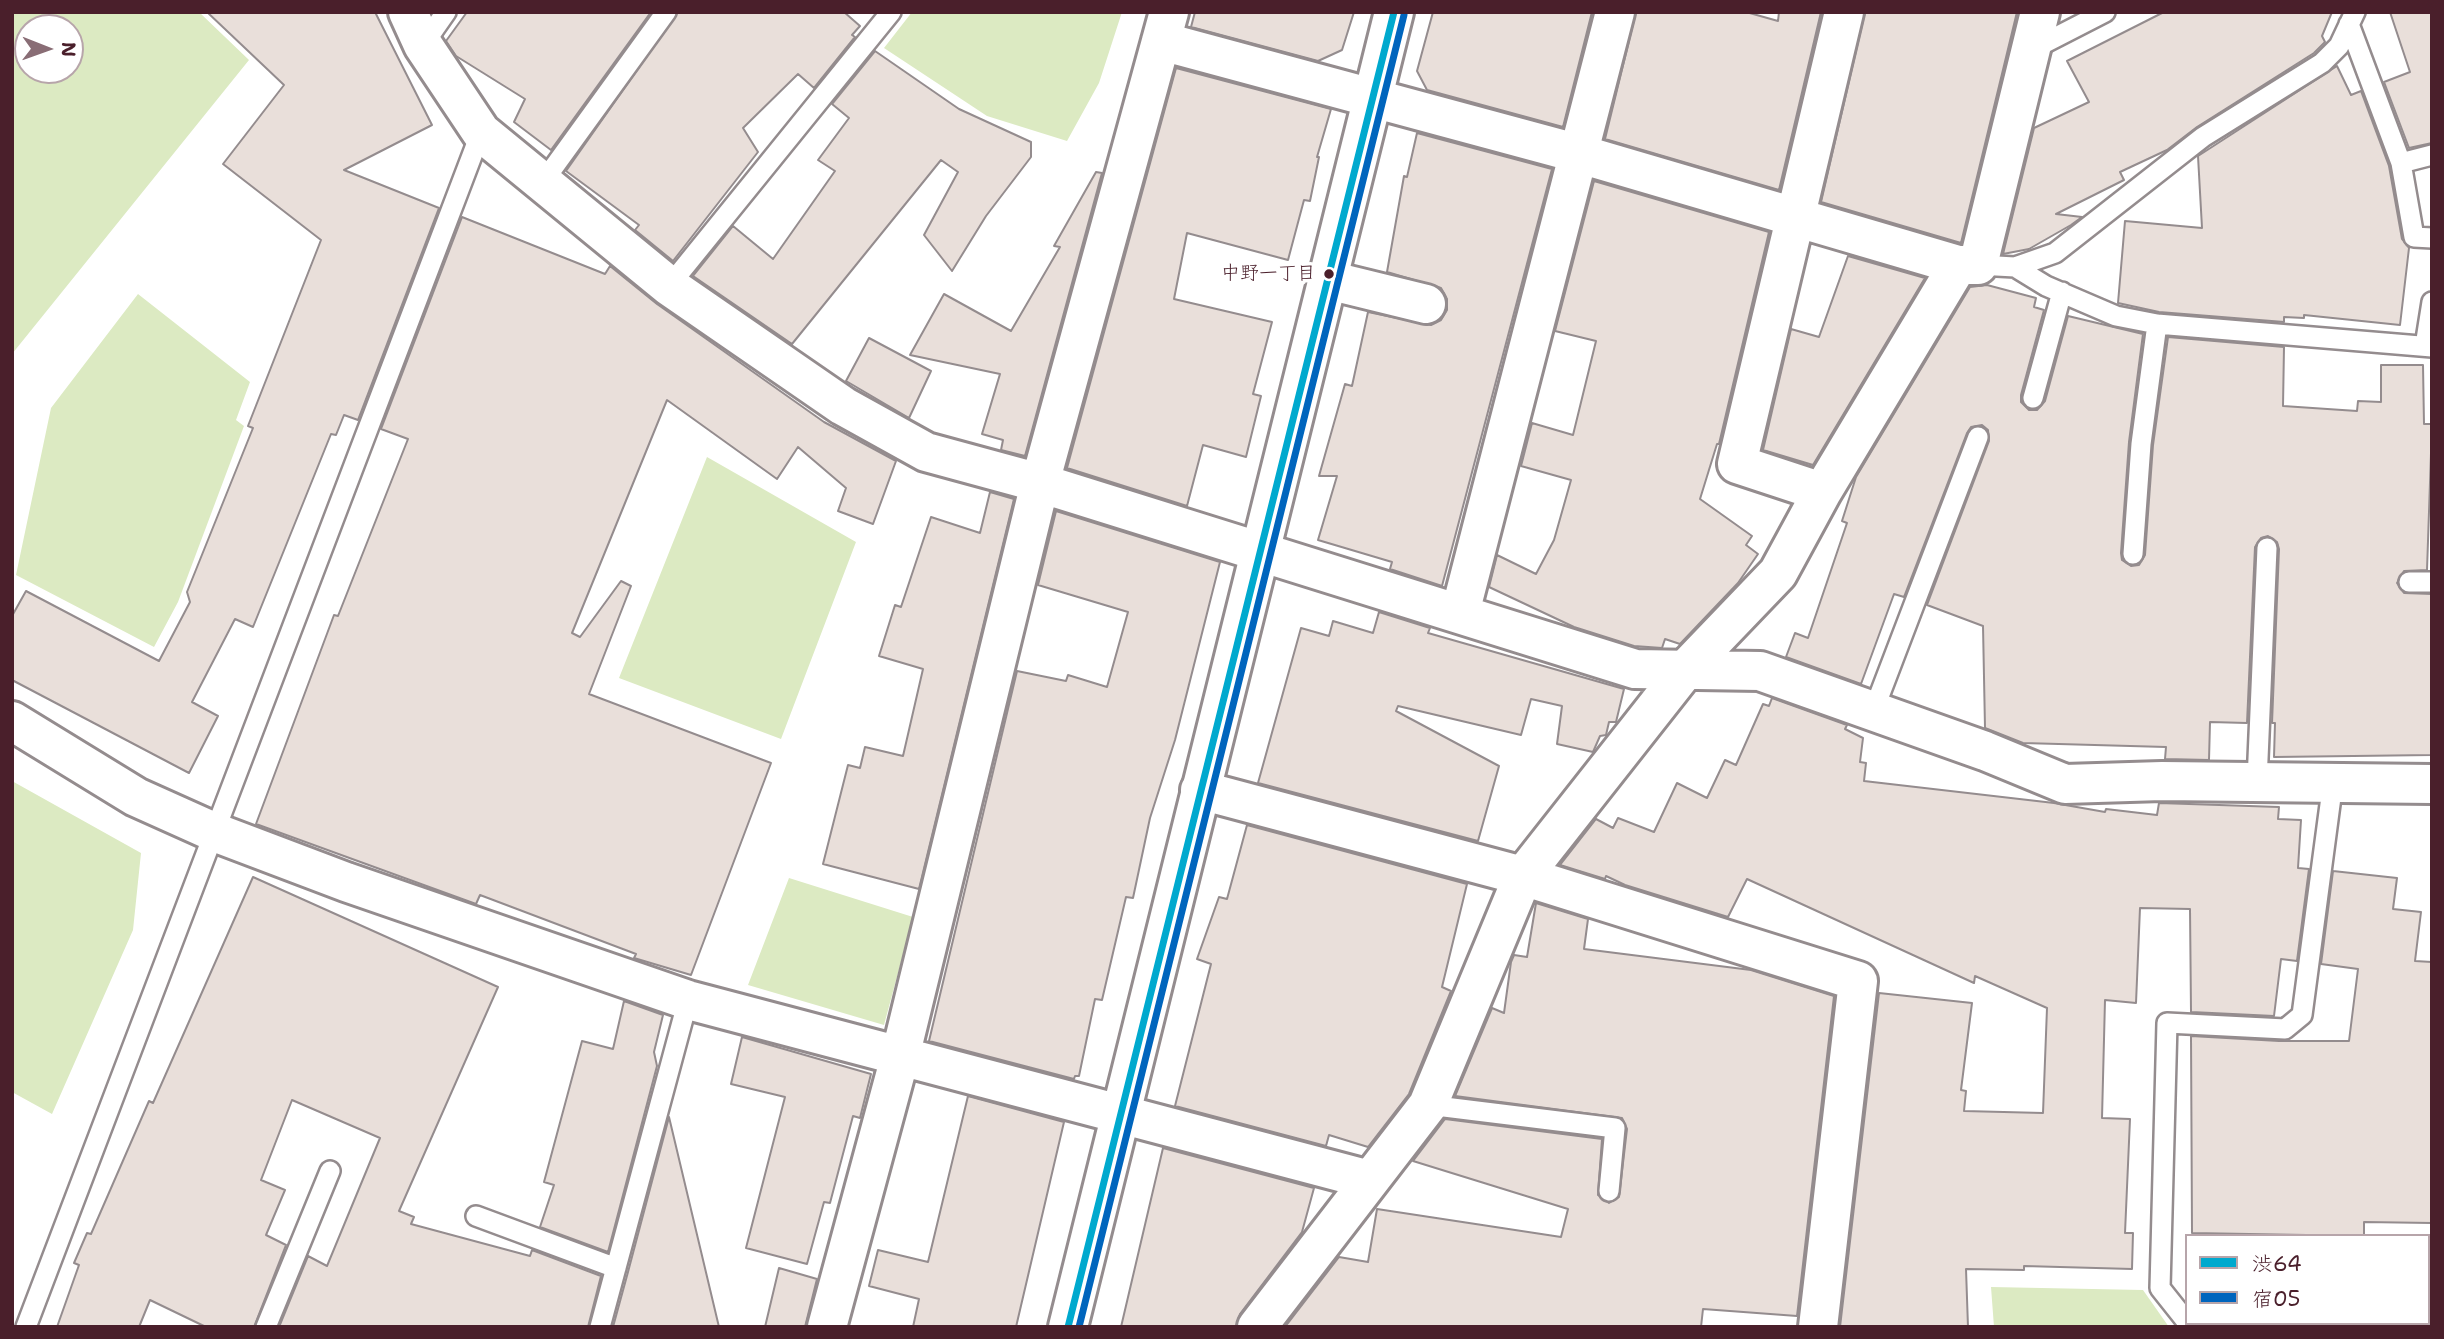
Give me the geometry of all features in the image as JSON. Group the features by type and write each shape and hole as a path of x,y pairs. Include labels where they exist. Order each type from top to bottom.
{"street":[{"path":"1068,1327 1394,12"},
{"path":"1460,613 1615,12"},
{"path":"1822,492 1737,464 1844,12"},
{"path":"1256,1327 1428,1105 1523,876 1686,669 1778,573 1822,492 1983,266 2040,12"},
{"path":"827,1327 900,1057 1040,483 1165,27 1374,97 1580,154 1794,219 1983,266"},
{"path":"416,29 481,131 543,183 669,286 843,405 926,452 1040,483 1635,669 1760,671 1985,751 2066,784 2432,784"},
{"path":"1328,280 1426,304"},
{"path":"12,721 136,797 214,832 346,882 688,1000 1370,1180"},
{"path":"1200,790 1523,876 1858,981 1818,1327"}],"lane":[{"path":"416,29 446,12"},
{"path":"543,183 666,12"},
{"path":"669,286 891,12"},
{"path":"2030,51 2105,12"},
{"path":"2352,18 2401,163 2414,237 2432,239"},
{"path":"1983,266 2055,253 2203,137 2322,63 2339,46 2352,18"},
{"path":"26,1327 481,131"},
{"path":"2401,163 2432,155"},
{"path":"1983,266 2062,292 2116,316 2157,324 2428,346 2432,302"},
{"path":"2033,398 2062,292"},
{"path":"2133,554 2141,444 2157,324"},
{"path":"1873,712 1978,437"},
{"path":"2257,782 2267,548"},
{"path":"2409,582 2432,582"},
{"path":"2185,1320 2160,1288 2167,1023 2285,1029 2302,1015 2333,782"},
{"path":"600,1327 688,1000"},
{"path":"1428,1105 1615,1128 1609,1191"},
{"path":"266,1327 330,1171"},
{"path":"476,1216 616,1268"}],"green space":[{"path":"12,12 199,12 249,60 12,354"},
{"path":"912,12 1122,12 1099,83 1067,141 987,116 884,48"},
{"path":"138,294 250,382 236,420 244,426 178,602 154,647 16,575 51,408"},
{"path":"707,457 856,542 781,739 619,678"},
{"path":"12,781 141,853 133,930 52,1114 12,1092"},
{"path":"789,878 913,917 884,1025 748,985"},
{"path":"1991,1287 2143,1290 2169,1327 1994,1327"}],"building":[{"path":"207,12 375,12 432,125 344,170 439,208 358,420 344,415 336,435 331,434 253,627 235,619 192,702 218,716 189,773 12,680 12,616 26,591 159,661 190,602 187,592 253,428 248,426 321,240 223,164 284,85"},
{"path":"467,12 651,12 551,150 514,122 525,99 456,56 446,41"},
{"path":"678,12 844,12 860,26 852,35 855,37 814,88 798,74 743,128 758,152 673,261 635,230 639,225 566,171"},
{"path":"1195,12 1354,12 1342,50 1318,61 1191,27"},
{"path":"1433,12 1592,12 1563,127 1427,90 1417,71"},
{"path":"1636,12 1746,12 1778,21 1779,12 1821,12 1779,190 1605,139"},
{"path":"1865,12 2017,12 1961,243 1821,202"},
{"path":"2164,12 2332,12 2322,36 2325,42 2314,53 2197,127 2167,150 2120,172 2124,180 2056,214 2082,217 2071,225 2029,249 2003,254 2034,128 2089,102 2067,61"},
{"path":"2390,12 2432,12 2432,143 2409,148 2384,82 2410,72"},
{"path":"875,51 959,109 1031,142 1031,157 986,216 952,271 924,235 958,172 941,160 792,344 693,276 733,226 773,259 835,171 818,160 849,118 832,104"},
{"path":"2337,66 2351,95 2361,91 2389,166 2402,239 2409,248 2400,325 2304,315 2304,318 2284,317 2284,322 2159,312 2118,303 2125,221 2202,228 2198,156"},
{"path":"1176,68 1331,109 1317,157 1310,201 1304,200 1288,260 1187,233 1174,299 1272,322 1253,394 1261,396 1246,457 1203,445 1187,506 1067,468"},
{"path":"1417,133 1552,169 1442,586 1390,569 1392,562 1318,540 1337,476 1319,476 1345,384 1352,386 1368,312 1431,325 1441,320 1447,310 1447,299 1441,288 1387,272 1404,176 1407,177"},
{"path":"1096,172 1102,173 1025,456 1001,450 1003,440 982,434 1000,374 910,355 944,294 1011,331 1060,247 1054,246"},
{"path":"1594,181 1769,232 1719,444 1700,499 1752,536 1746,545 1758,554 1738,583 1680,644 1665,639 1662,648 1634,646 1574,627 1489,587 1497,555 1536,574 1554,540 1571,480 1521,466 1532,423 1573,435 1596,341 1555,331"},
{"path":"462,217 605,274 610,266 657,304 824,422 896,461 873,524 838,511 846,488 798,447 777,479 667,400 572,633 580,637 621,581 631,586 589,694 771,763 691,975 634,958 636,954 480,895 476,904 256,824 334,615 338,616 408,439 381,429"},
{"path":"1848,256 1925,278 1813,465 1763,450 1791,329 1819,337"},
{"path":"1987,285 2036,298 2034,307 2044,310 2021,395 2021,402 2029,410 2037,410 2045,401 2068,316 2143,334 2129,442 2121,553 2122,560 2131,566 2139,565 2145,555 2153,445 2168,337 2284,347 2283,406 2357,411 2358,401 2381,402 2381,365 2423,365 2424,424 2432,424 2427,570 2404,571 2397,583 2404,593 2432,594 2432,755 2274,757 2275,723 2272,723 2279,549 2277,542 2268,536 2261,538 2255,547 2247,723 2210,722 2209,760 2165,759 2166,747 2023,743 1985,728 1983,626 1927,605 1989,441 1988,430 1982,425 1971,427 1967,433 1904,597 1894,594 1861,684 1786,657 1795,633 1808,638 1847,523 1842,521 1856,477 1970,287"},
{"path":"869,338 931,371 909,418 846,381"},
{"path":"990,492 1014,499 919,889 823,864 848,765 860,768 865,747 903,756 923,669 879,656 895,605 901,607 931,517 980,533"},
{"path":"1056,511 1220,562 1175,740 1150,818 1133,898 1126,897 1102,1000 1095,999 1079,1076 1074,1079 929,1041 1017,671 1066,681 1068,675 1107,687 1128,612 1038,585"},
{"path":"1379,612 1430,628 1428,633 1624,689 1616,722 1609,722 1606,735 1600,736 1593,752 1557,744 1562,706 1531,699 1521,735 1398,706 1396,711 1499,766 1478,841 1258,783 1301,628 1329,636 1333,621 1373,633"},
{"path":"1772,698 1847,725 1845,729 1863,738 1860,762 1866,763 1864,781 2054,803 2105,812 2106,809 2157,815 2159,803 2279,807 2278,819 2301,820 2298,868 2309,869 2297,961 2281,959 2274,1016 2191,1012 2190,909 2140,908 2136,1003 2105,1000 2102,1118 2130,1119 2125,1233 2133,1233 2132,1269 2024,1266 2024,1270 1966,1269 1968,1327 1840,1327 1879,993 1972,1003 1961,1090 1966,1091 1964,1111 2043,1113 2047,1008 1975,976 1974,983 1747,879 1728,917 1625,885 1606,876 1605,879 1560,865 1596,819 1613,828 1618,818 1654,832 1677,783 1707,798 1725,760 1736,765 1763,704 1769,706"},
{"path":"1247,825 1467,884 1442,987 1451,991 1409,1094 1368,1147 1329,1135 1326,1146 1175,1106 1211,964 1197,959 1219,897 1227,899"},
{"path":"2333,871 2397,878 2393,909 2421,912 2415,961 2432,962 2432,1223 2364,1222 2364,1234 2192,1233 2191,1036 2279,1041 2349,1041 2358,969 2321,964"},
{"path":"253,877 498,987 399,1211 414,1217 411,1224 530,1256 532,1250 601,1276 588,1327 279,1327 308,1256 327,1266 380,1138 292,1100 261,1180 285,1190 266,1235 286,1245 254,1327 206,1327 150,1300 139,1327 57,1327 79,1265 74,1263 87,1233 91,1234 149,1101 153,1103"},
{"path":"1536,903 1588,919 1584,949 1751,970 1834,996 1797,1316 1703,1309 1701,1327 1285,1327 1339,1257 1368,1262 1377,1209 1561,1237 1568,1209 1413,1161 1445,1119 1602,1139 1598,1195 1609,1203 1619,1197 1627,1129 1622,1118 1455,1096 1492,1008 1504,1013 1511,962 1514,955 1527,957"},
{"path":"624,1001 663,1015 654,1052 657,1066 608,1252 540,1227 554,1185 544,1182 582,1041 613,1049"},
{"path":"742,1037 871,1074 860,1118 853,1116 830,1203 824,1202 807,1264 746,1248 785,1097 731,1084"},
{"path":"968,1096 1064,1122 1016,1327 913,1327 919,1299 869,1286 878,1250 928,1262"},
{"path":"669,1117 719,1327 613,1327 628,1272"},
{"path":"1163,1148 1314,1188 1302,1232 1240,1314 1236,1327 1121,1327"},
{"path":"779,1268 817,1279 805,1327 765,1327"}],"transit line":[{"name":"渋64","path":"1068,1327 1394,12"},
{"name":"宿05","path":"1079,1327 1404,15"}],"place":[{"name":"中野一丁目","path":"1329,274"}]}
